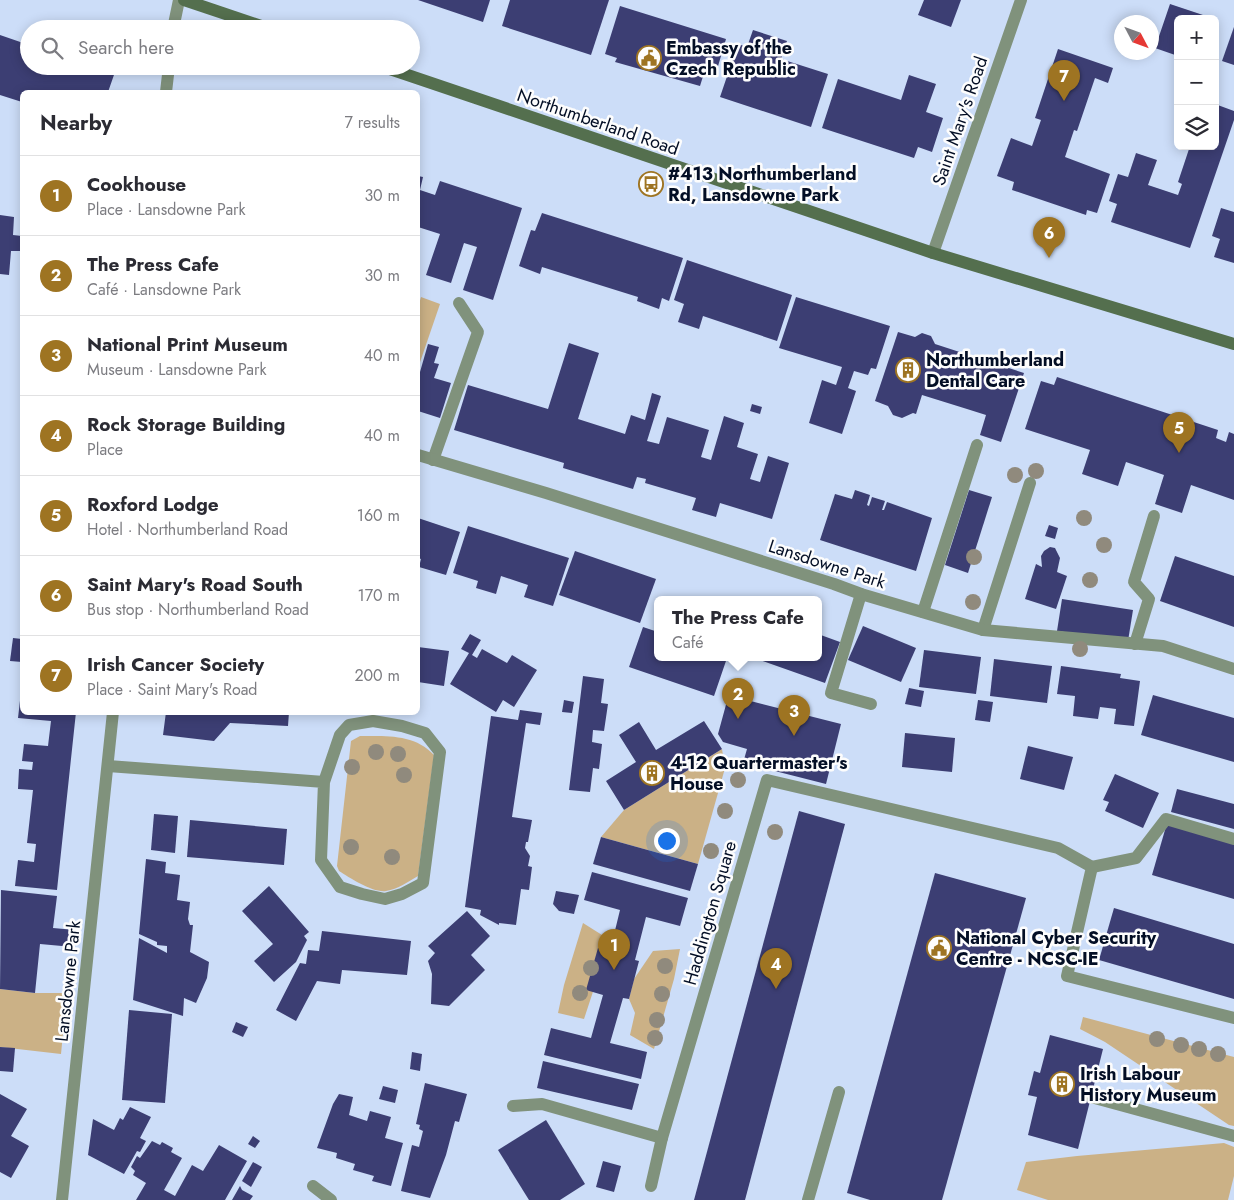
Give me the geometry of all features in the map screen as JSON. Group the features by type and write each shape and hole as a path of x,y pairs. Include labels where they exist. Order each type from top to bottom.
{"main road":[{"path":"184,0 243,20"},
{"name":"Northumberland Road","path":"407,75 933,253 1234,344"}],"street":[{"path":"175,20 179,0"},
{"name":"Saint Mary's Road","path":"933,253 1020,0"},
{"path":"166,90 168,75"},
{"path":"434,460 478,332 459,302"},
{"path":"923,612 977,445"},
{"name":"Lansdowne Park","path":"420,456 546,493 861,594 983,630 1163,646 1234,669"},
{"path":"983,630 1030,484"},
{"path":"1135,644 1150,599 1134,582 1154,516"},
{"path":"861,594 831,693 871,704"},
{"name":"Lansdowne Park","path":"62,1200 113,715"},
{"path":"373,721 402,726 425,733 440,752 423,883 402,894 384,899 340,887 321,860 324,782 340,735 349,725 373,721"},
{"path":"108,766 324,782"},
{"name":"Haddington Square","path":"651,1186 662,1138 767,780 1058,848 1092,866"},
{"path":"1234,839 1166,819 1136,858 1092,866 1067,976 1234,1018"},
{"path":"808,1200 839,1092"},
{"path":"1091,1097 1234,1136"},
{"path":"513,1106 542,1104 662,1138"},
{"path":"313,1186 331,1200"}],"shaded area":[{"path":"421,297 440,304 420,362"},
{"path":"360,736 390,736 409,740 418,743 434,755 418,876 399,887 386,891 375,890 362,884 339,871 337,866 351,741"},
{"path":"722,749 725,768 698,864 601,837 624,810"},
{"path":"583,923 610,940 611,937 584,1019 558,1013 564,985"},
{"path":"680,949 674,979 654,1049 630,1035 635,1013 629,999 634,979 653,951"},
{"path":"0,989 35,993 67,993 61,1054 0,1047"},
{"path":"1083,1017 1234,1057 1234,1126 1229,1125 1105,1042 1080,1029"},
{"path":"1224,1143 1234,1147 1234,1176 1228,1200 1048,1200 1017,1190 1026,1162"}],"building":[{"path":"418,0 490,0 483,22"},
{"path":"510,0 609,0 591,55 502,26"},
{"path":"924,0 961,0 951,27 918,15"},
{"path":"1170,4 1203,15 1174,15 1174,55 1159,49 1159,36"},
{"path":"620,6 726,39 716,73 705,70 700,86 615,62 617,58 605,54"},
{"path":"1234,27 1234,65 1222,61"},
{"path":"753,30 787,41 781,59 828,74 811,127 720,97 738,44 747,47"},
{"path":"0,35 20,42 20,75 114,75 109,90 20,90 20,101 0,95"},
{"path":"1058,49 1113,68 1108,83 1095,78 1077,131 1074,130 1065,157 1110,174 1097,213 1087,210 1086,215 1012,190 1014,182 997,176 1011,138 1032,146 1041,120 1035,118"},
{"path":"909,75 936,84 926,112 943,118 932,152 918,147 914,158 822,128 838,79 901,100"},
{"path":"1219,105 1234,111 1234,120 1190,248 1111,222 1117,204 1109,201 1118,174 1128,177 1136,153 1157,160 1148,185 1178,195 1182,184 1178,182 1189,150 1219,150"},
{"path":"420,176 423,177 420,190"},
{"path":"440,181 522,208 493,300 463,290 477,247 464,243 451,283 426,275 440,234 420,228 420,190 435,195"},
{"path":"1221,208 1234,212 1234,263 1214,257 1220,239 1212,236"},
{"path":"542,213 683,258 669,301 662,298 659,309 637,301 638,297 542,267 540,274 519,266 531,230 535,231"},
{"path":"0,215 14,217 13,235 20,236 20,251 11,251 9,275 0,274"},
{"path":"687,260 792,295 777,341 703,316 699,329 678,322 684,304 674,300"},
{"path":"796,297 890,326 876,369 871,368 868,375 854,371 848,388 856,391 842,434 809,423 822,380 836,385 842,367 779,348"},
{"path":"898,332 915,337 922,333 931,336 935,344 1024,373 1001,442 980,435 986,415 922,395 916,414 913,413 902,418 893,415 888,406 875,401"},
{"path":"569,343 599,353 578,419 625,434 631,415 645,420 652,393 661,396 647,441 659,444 667,417 709,430 701,457 711,460 724,416 744,423 737,447 758,454 750,479 760,482 768,456 789,463 772,519 720,503 716,517 692,510 696,498 645,483 646,479 637,477 633,489 563,468 564,463 454,430 468,385 548,409"},
{"path":"428,344 439,347 434,363 439,364 434,378 451,383 440,418 420,412 420,372"},
{"path":"1057,377 1218,430 1216,438 1226,442 1229,432 1234,434 1234,500 1191,485 1182,513 1155,504 1164,475 1126,462 1118,486 1082,474 1090,450 1025,429 1041,381 1054,385"},
{"path":"752,404 762,407 760,414 750,411"},
{"path":"855,490 870,495 867,505 869,506 872,497 885,501 882,510 884,510 887,502 932,518 916,571 820,540 835,494 852,499"},
{"path":"969,490 992,497 968,573 945,565"},
{"path":"420,519 460,532 446,575 420,567"},
{"path":"1049,525 1058,528 1055,539 1045,536"},
{"path":"468,526 569,558 553,606 524,597 528,585 501,576 496,594 476,588 478,581 453,573"},
{"path":"1050,547 1055,548 1060,558 1057,572 1067,576 1056,609 1025,599 1036,564 1042,567 1041,556"},
{"path":"575,551 656,579 640,623 559,595"},
{"path":"1175,556 1234,576 1234,627 1160,601"},
{"path":"1062,599 1133,610 1128,641 1057,631"},
{"path":"863,626 916,648 901,682 848,660"},
{"path":"643,627 654,631 654,661 726,661 714,696 629,667"},
{"path":"470,634 481,640 472,655 477,658 482,649 507,663 512,655 537,670 514,707 503,700 496,712 450,684 469,653 461,649"},
{"path":"822,635 840,642 825,683 763,661 822,661"},
{"path":"13,638 20,639 20,662 10,661"},
{"path":"420,647 449,651 444,686 420,682"},
{"path":"924,650 981,657 976,694 919,687"},
{"path":"994,659 1052,666 1047,703 990,696"},
{"path":"1061,666 1121,674 1120,678 1140,681 1134,726 1114,724 1116,709 1100,707 1098,719 1073,716 1075,696 1057,694"},
{"path":"583,676 604,679 601,703 608,704 604,731 593,730 592,742 602,744 599,769 593,768 590,792 569,790"},
{"path":"909,688 924,691 921,707 905,704"},
{"path":"1153,695 1234,718 1234,762 1141,735"},
{"path":"735,697 841,724 826,784 743,763 747,749 723,742 718,734 727,701"},
{"path":"564,700 574,702 572,713 562,712"},
{"path":"978,700 993,702 990,722 975,720"},
{"path":"20,701 20,715 76,715 57,890 15,886 18,860 34,862 36,844 27,843 33,790 18,789 19,769 32,770 33,762 22,761 24,744 48,746 51,721 18,718"},
{"path":"520,710 542,713 540,725 526,723 512,817 532,820 525,848 530,856 528,866 532,867 529,890 521,889 516,925 499,923 499,925 480,915 481,910 465,907 491,716 518,720"},
{"path":"166,715 289,715 288,726 230,723 214,741 163,735"},
{"name":"4-12 Quartermaster's House","path":"704,721 722,749 624,810 606,781 636,762 619,735 639,722 656,750"},
{"path":"905,733 955,738 952,772 902,767"},
{"path":"1028,746 1073,757 1064,790 1020,779"},
{"path":"1115,774 1159,793 1143,828 1105,811 1109,802 1103,800"},
{"path":"1177,789 1234,804 1234,829 1171,812"},
{"path":"799,811 845,824 745,1200 694,1200"},
{"path":"154,814 178,816 175,853 151,850"},
{"path":"190,820 287,829 284,865 187,857"},
{"path":"1167,823 1234,843 1234,899 1152,875"},
{"path":"601,837 698,864 690,891 593,864"},
{"path":"146,859 166,862 165,873 180,875 177,900 190,902 188,919 190,925 193,925 190,952 209,962 207,978 196,1003 184,998 183,1016 133,1000 139,938 167,953 167,946 157,945 157,942 139,934"},
{"path":"592,872 688,898 680,926 646,917 635,960 639,961 629,999 623,998 610,1043 647,1052 641,1079 544,1055 551,1028 591,1038 603,995 586,990 598,948 610,951 620,910 584,900"},
{"path":"935,873 1026,898 942,1200 870,1200 847,1193"},
{"path":"269,886 309,932 304,936 307,940 296,962 274,982 254,961 273,944 242,911"},
{"path":"1,890 57,896 53,928 75,930 73,947 40,944 35,993 0,989"},
{"path":"556,891 579,895 574,914 559,911 553,904"},
{"path":"1114,908 1234,944 1234,999 1099,960"},
{"path":"467,911 490,936 471,955 485,970 449,1006 431,1004 432,974 428,961 435,953 428,946"},
{"path":"322,931 411,941 407,975 342,970 340,984 317,981 296,1021 276,1010 300,963 306,964 308,950 319,951"},
{"path":"129,1010 172,1014 165,1103 122,1100"},
{"path":"236,1022 248,1027 243,1037 232,1032"},
{"name":"Irish Labour History Museum","path":"1050,1035 1103,1049 1078,1149 1028,1135 1037,1097 1028,1095 1034,1071 1040,1073"},
{"path":"0,1047 15,1048 13,1072 0,1071"},
{"path":"412,1052 422,1054 420,1071 410,1069"},
{"path":"543,1061 639,1084 632,1110 537,1088"},
{"path":"425,1083 467,1094 459,1122 455,1121 446,1155 430,1198 401,1191 412,1145 419,1147 423,1131 419,1129 420,1125 416,1124"},
{"path":"383,1086 398,1090 395,1103 379,1099"},
{"path":"0,1094 27,1109 11,1136 29,1146 11,1178 0,1172"},
{"path":"339,1094 353,1097 349,1115 367,1121 370,1111 391,1117 385,1138 403,1143 391,1186 372,1181 374,1176 353,1170 355,1164 336,1158 337,1153 317,1148 333,1104"},
{"path":"130,1107 151,1117 140,1138 146,1141 140,1152 137,1151 124,1174 88,1155 93,1119 114,1130 120,1118 123,1120"},
{"path":"546,1120 585,1184 560,1200 529,1200 498,1150"},
{"path":"253,1136 260,1141 255,1148 248,1144"},
{"path":"152,1141 160,1145 162,1142 173,1148 171,1152 182,1158 164,1190 175,1196 192,1165 203,1171 219,1145 247,1161 225,1200 136,1200 146,1183 133,1175 135,1171 131,1167 137,1156 140,1158"},
{"path":"603,1161 621,1166 614,1192 596,1187"},
{"path":"253,1162 262,1167 251,1187 242,1181"},
{"path":"240,1186 242,1190 253,1196 250,1200 232,1200"}],"place":[{"name":"Embassy of the Czech Republic","path":"649,58"},
{"name":"Irish Cancer Society","path":"1064,101"},
{"name":"#413 Northumberland Rd, Lansdowne Park","path":"651,184"},
{"name":"Saint Mary's Road South","path":"1049,258"},
{"name":"Northumberland Dental Care","path":"908,370"},
{"name":"Roxford Lodge","path":"1179,453"},
{"name":"The Press Cafe","path":"738,719"},
{"name":"National Print Museum","path":"794,736"},
{"name":"4-12 Quartermaster's House","path":"652,773"},
{"name":"National Cyber Security Centre - NCSC-IE","path":"939,948"},
{"name":"Cookhouse","path":"614,970"},
{"name":"Rock Storage Building","path":"776,989"},
{"name":"Irish Labour History Museum","path":"1062,1084"}]}
